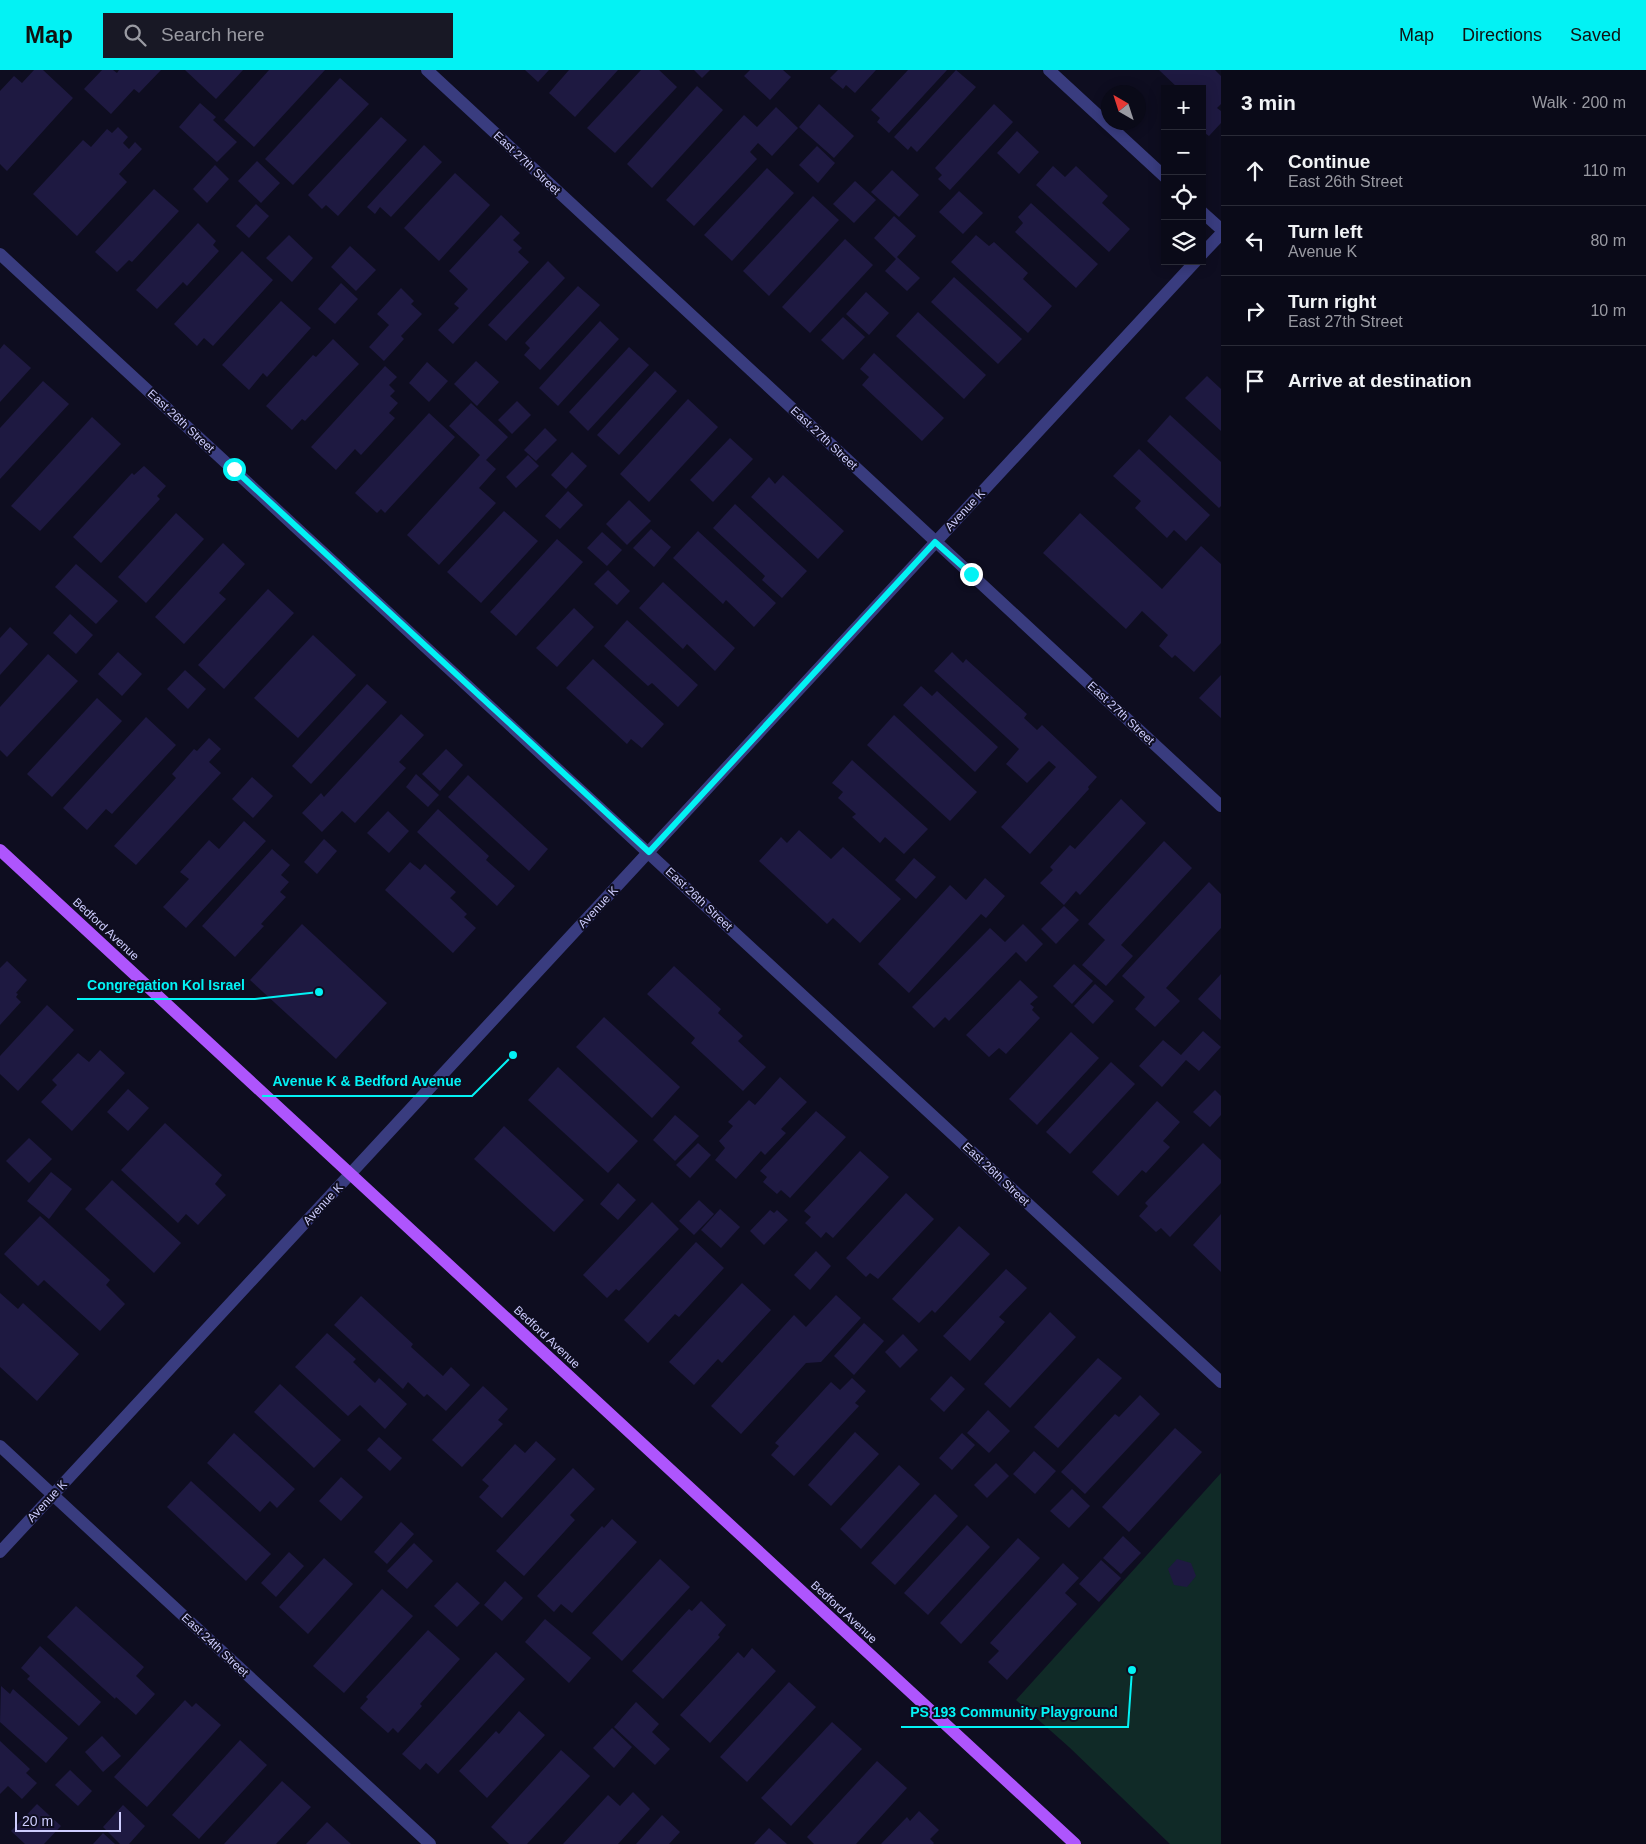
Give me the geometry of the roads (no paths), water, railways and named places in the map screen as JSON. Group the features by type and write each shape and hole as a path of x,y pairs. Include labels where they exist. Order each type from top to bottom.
{"main road":[{"name":"Bedford Avenue","path":"0,850 1075,1844"}],"street":[{"name":"East 27th Street","path":"427,70 1221,806"},
{"path":"1049,70 1163,175"},
{"path":"1206,215 1221,228"},
{"path":"1206,250 1221,234"},
{"name":"East 26th Street","path":"0,254 1221,1382"},
{"name":"Avenue K","path":"0,1552 1192,265"},
{"name":"East 24th Street","path":"0,1446 430,1844"}],"place":[{"name":"Congregation Kol Israel","path":"319,992"},
{"name":"Avenue K & Bedford Avenue","path":"513,1055"},
{"name":"PS 193 Community Playground","path":"1132,1670"}]}
